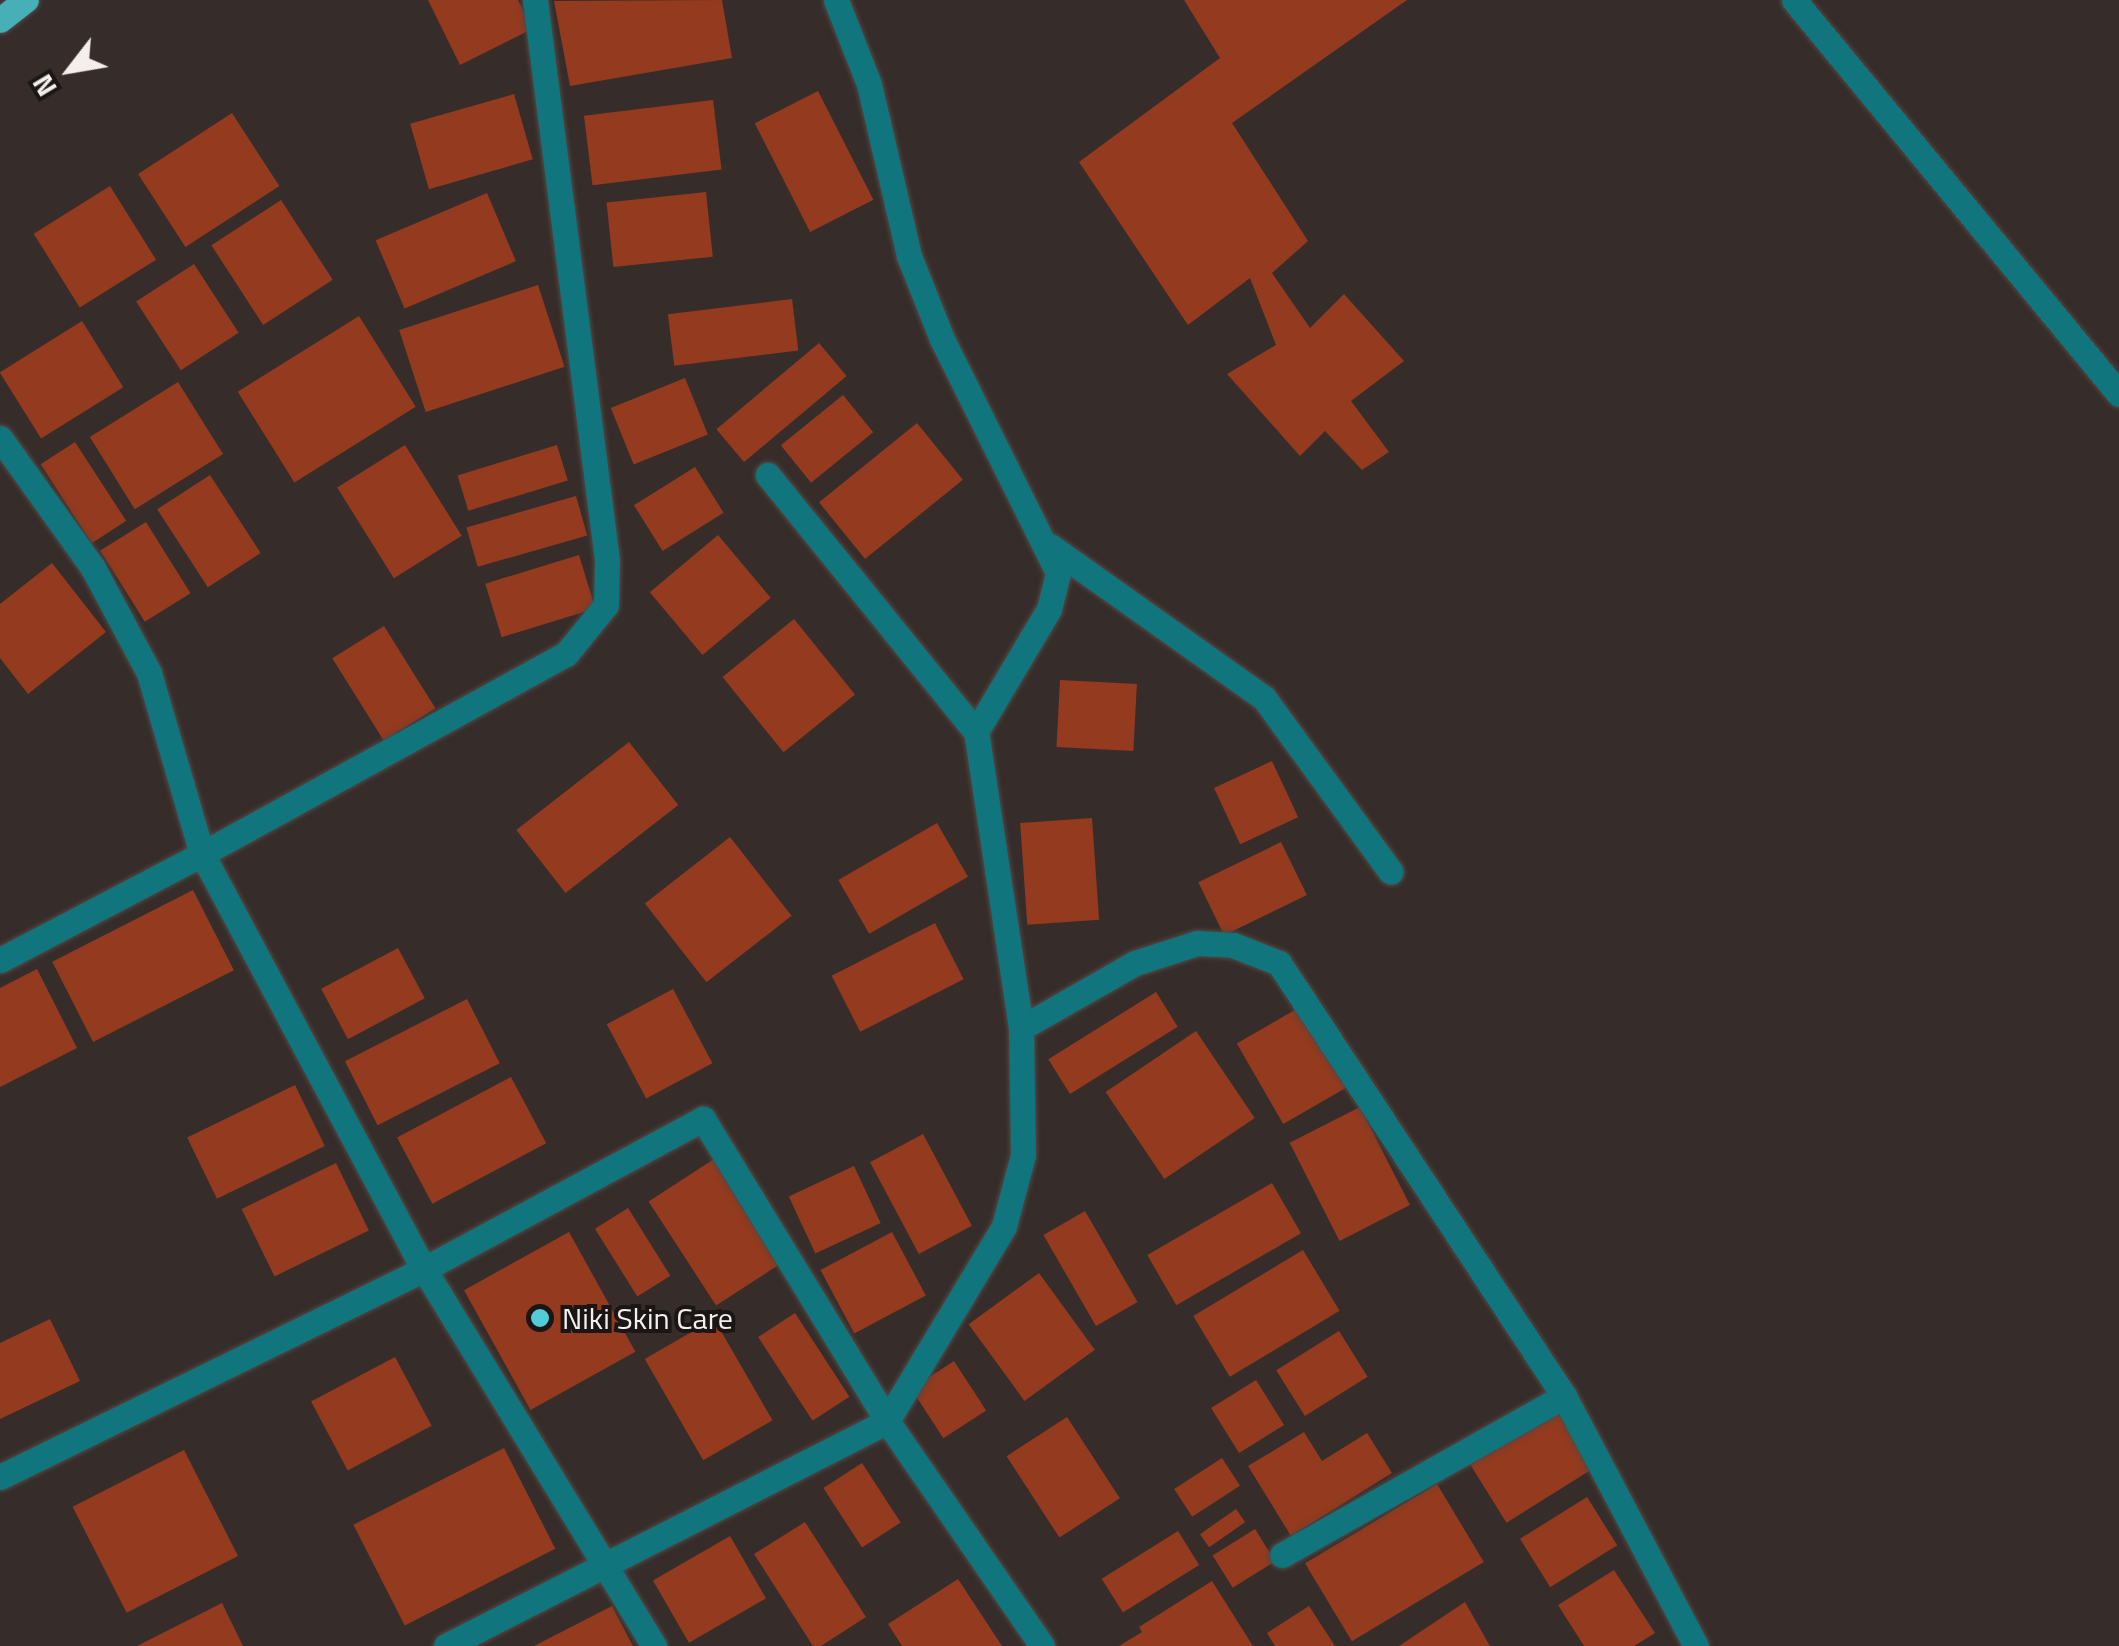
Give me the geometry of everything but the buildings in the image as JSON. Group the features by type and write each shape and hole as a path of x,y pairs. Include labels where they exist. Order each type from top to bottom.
{"main road":[{"path":"0,20 26,0"}],"street":[{"path":"0,960 566,654 606,605 607,560 535,0"},
{"path":"836,0 869,84 910,256 942,339 1050,546 1058,573 1049,608 976,732"},
{"path":"1794,0 2119,394"},
{"path":"0,438 93,568 150,672 202,854 424,1269 654,1646"},
{"path":"446,1646 602,1562 887,1421 1004,1226 1023,1154 1020,1028 976,732 768,475"},
{"path":"1050,546 1264,698 1391,872"},
{"path":"1020,1028 1135,963 1197,943 1233,945 1279,964 1564,1396 1696,1646"},
{"path":"0,1477 424,1269 704,1119 887,1421 1042,1646"},
{"path":"1282,1555 1564,1396"}],"place":[{"name":"Niki Skin Care","path":"540,1318"}]}
